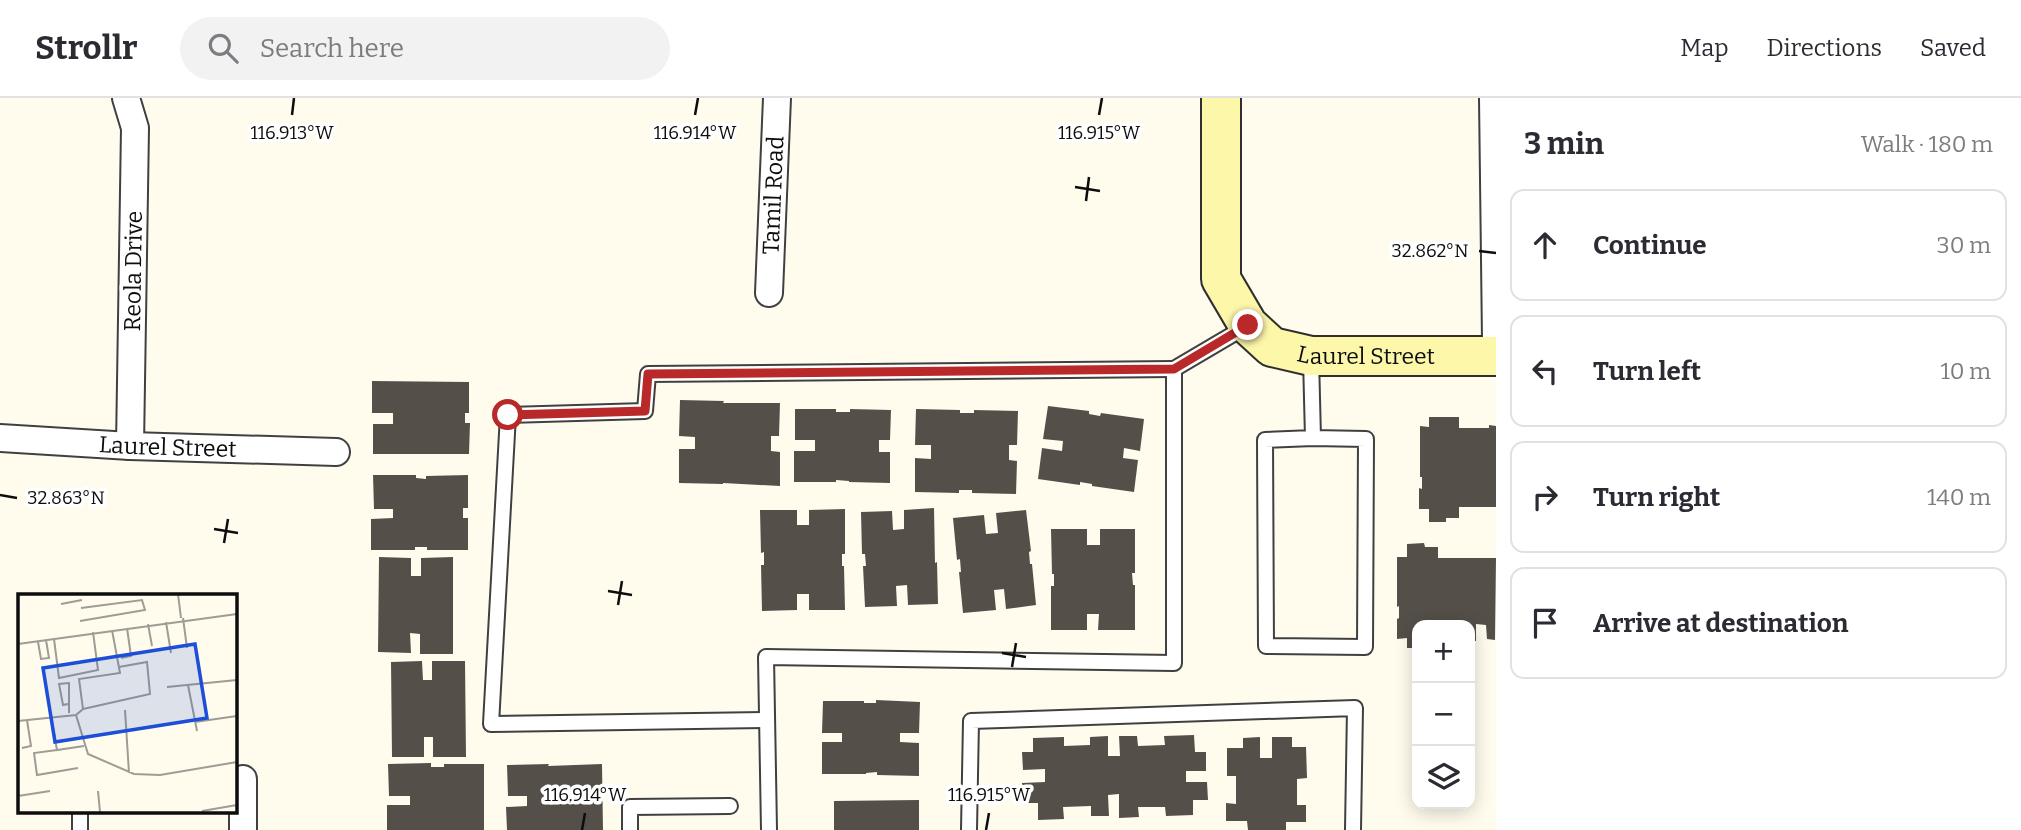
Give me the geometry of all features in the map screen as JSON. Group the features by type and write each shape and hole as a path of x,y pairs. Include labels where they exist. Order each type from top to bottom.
{"street":[{"name":"Reola Drive","path":"126,98 135,128 130,446"},
{"name":"Tamil Road","path":"769,293 777,98"},
{"path":"1221,98 1222,279 1248,325"},
{"path":"1493,98 1496,340"},
{"name":"Laurel Street","path":"1248,325 1272,347 1311,356 1496,356"},
{"name":"Laurel Street","path":"0,438 130,446 336,452"},
{"path":"243,779 243,830"}],"lane":[{"path":"767,720 491,724 508,415 645,411 648,374 1174,369 1248,325"},
{"path":"1311,356 1313,438"},
{"path":"769,830 766,657 1174,663 1174,369"},
{"path":"1313,438 1366,439 1365,647 1266,646 1265,440 1313,438"},
{"path":"969,830 971,721 1355,708 1353,830"},
{"path":"630,830 630,807 730,806"},
{"path":"80,812 80,830"}],"building":[{"path":"372,381 469,382 469,413 465,413 465,423 470,423 469,454 373,454 373,424 393,424 393,413 372,413"},
{"path":"680,400 780,403 779,436 771,436 771,451 780,452 780,486 679,483 679,449 695,449 695,437 679,436"},
{"path":"1048,406 1089,411 1089,414 1100,416 1101,413 1144,419 1140,451 1124,448 1123,458 1138,460 1134,492 1080,482 1080,485 1038,479 1042,448 1062,451 1063,441 1043,439"},
{"path":"795,409 836,409 836,412 850,412 850,409 891,410 890,440 879,440 879,452 890,452 890,483 836,480 794,482 794,451 815,451 815,440 795,440"},
{"path":"916,409 960,410 960,413 974,413 974,410 1018,411 1017,445 1009,445 1009,460 1017,461 1016,494 972,493 972,490 959,490 959,493 915,492 915,458 931,459 931,445 915,445"},
{"path":"1429,417 1459,417 1459,428 1496,426 1496,507 1459,507 1459,518 1446,518 1446,522 1429,522 1429,509 1419,509 1419,488 1422,489 1420,426 1429,427"},
{"path":"373,475 416,475 416,478 426,479 426,476 468,475 468,508 463,508 463,518 468,518 468,550 427,550 427,547 415,547 415,550 371,550 371,519 393,518 393,509 374,509"},
{"path":"934,508 938,604 908,605 907,585 896,586 897,606 865,607 863,566 866,566 865,554 862,554 861,512 892,511 893,530 904,529 904,510"},
{"path":"845,509 845,554 842,554 842,566 845,610 809,610 809,594 797,594 797,610 762,611 761,565 764,565 764,552 761,553 760,510 797,510 797,525 809,525 809,510"},
{"path":"1026,510 1036,605 1006,609 1004,589 994,590 996,610 963,613 960,559 957,560 953,518 984,515 986,534 998,533 996,513"},
{"path":"1051,529 1087,529 1087,545 1100,545 1100,529 1135,529 1135,573 1132,573 1135,585 1135,630 1098,630 1099,614 1087,614 1087,630 1051,630 1051,586 1054,586 1054,574"},
{"path":"1424,543 1425,547 1438,547 1438,558 1496,558 1495,640 1487,639 1486,625 1476,624 1475,641 1475,620 1412,620 1412,648 1407,648 1407,638 1397,639 1397,557 1407,557 1407,544"},
{"path":"379,557 411,558 411,576 421,576 421,558 453,557 453,654 420,654 420,634 410,633 411,653 378,652"},
{"path":"422,661 423,680 432,680 432,661 465,661 466,757 433,757 433,737 424,737 424,757 392,757 391,662"},
{"path":"876,700 920,702 919,733 900,733 900,742 919,743 919,776 877,775 877,772 822,774 822,742 842,742 842,733 822,733 823,701 876,703"},
{"path":"1194,735 1195,752 1206,752 1206,771 1186,771 1186,782 1207,782 1208,800 1193,800 1193,815 1166,816 1165,807 1138,807 1139,817 1119,818 1119,794 1108,795 1109,816 1091,816 1091,806 1063,807 1064,819 1038,820 1038,803 1023,803 1022,783 1045,782 1045,769 1023,770 1022,752 1033,752 1033,738 1064,737 1064,746 1090,745 1090,737 1108,736 1108,756 1120,756 1119,736 1137,736 1138,746 1165,745 1164,736"},
{"path":"1260,737 1260,758 1272,758 1272,737 1292,737 1292,747 1306,747 1307,778 1297,779 1297,805 1306,805 1306,822 1286,822 1286,830 1248,830 1247,821 1226,821 1226,803 1236,804 1236,776 1227,776 1227,748 1243,748 1243,738"},
{"path":"431,763 431,767 444,767 444,764 484,764 484,830 387,830 387,805 410,805 410,796 389,796 388,764"},
{"path":"549,764 548,766 602,764 603,830 507,830 506,807 527,806 527,796 508,796 507,765"},
{"path":"919,800 919,830 834,830 834,801"}],"route":[{"path":"508,415 645,411 648,374 1174,369 1248,325"}]}
